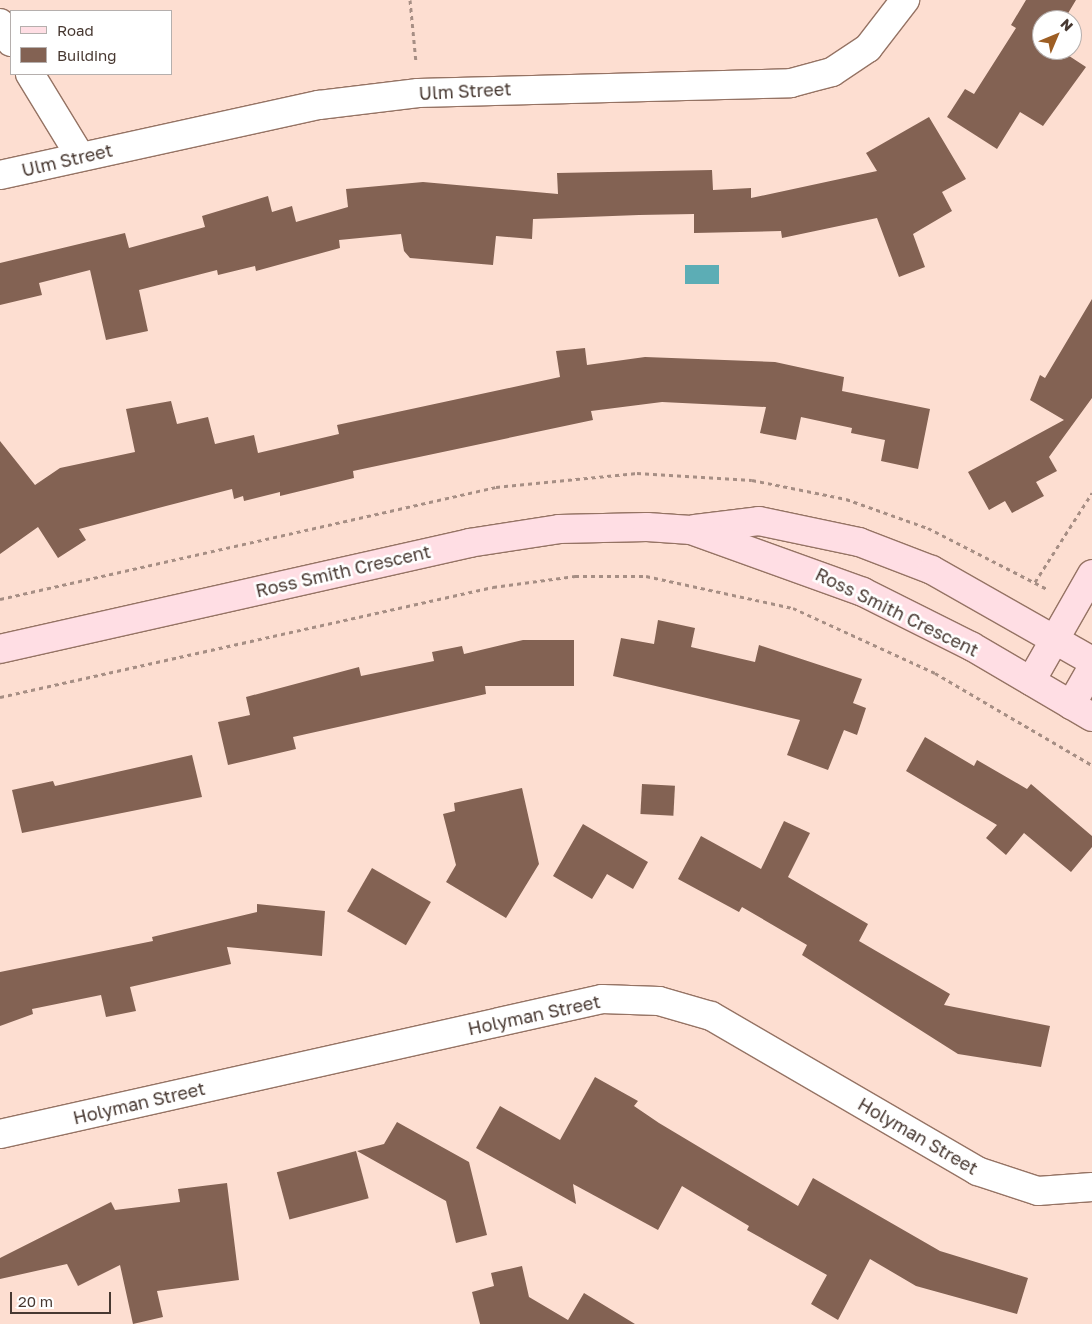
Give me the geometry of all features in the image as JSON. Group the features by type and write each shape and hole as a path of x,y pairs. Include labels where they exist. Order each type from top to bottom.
{"street":[{"name":"Ulm Street","path":"0,175 319,105 418,93 791,83 832,72 868,48 905,0"},
{"path":"0,23 10,40"},
{"path":"31,75 80,156"},
{"name":"Ross Smith Crescent","path":"0,649 469,543 559,529 691,530 759,521 858,542 932,570 1092,661"},
{"name":"Ross Smith Crescent","path":"691,530 863,592 1030,681 1081,711"},
{"path":"1030,681 1092,574"},
{"path":"1081,711 1092,668"},
{"name":"Holyman Street","path":"0,1134 602,999 659,1001 711,1016 977,1171 1038,1191 1092,1187"}],"path":[{"path":"410,0 418,93"},
{"path":"1034,582 1092,493"},
{"path":"0,697 493,587 575,576 646,576 793,608 935,673 1092,766"}],"water":[{"path":"685,265 719,265 719,284 685,284"}],"building":[{"path":"1026,0 1076,0 1070,10 1032,10 1032,60 1075,60 1086,67 1043,126 1020,112 997,149 947,117 965,89 974,94 1016,28 1011,25"},
{"path":"929,117 966,179 942,192 952,211 913,234 925,267 899,277 877,218 782,238 781,231 694,233 694,214 639,215 533,219 532,239 496,236 493,265 410,258 404,251 401,234 339,240 340,248 256,271 255,266 218,275 217,270 139,290 148,331 106,340 90,270 39,283 42,295 0,305 0,263 125,233 129,248 205,227 202,216 268,196 272,212 292,206 296,222 348,207 346,189 423,182 558,194 557,173 712,170 713,190 751,188 751,198 877,171 866,153"},
{"path":"1092,299 1092,398 1049,457 1057,471 1036,482 1044,496 1012,513 1005,501 989,510 968,472 1064,420 1030,400 1040,375 1045,378"},
{"path":"585,348 587,365 645,357 775,362 844,377 842,391 930,409 918,469 881,461 885,440 851,433 852,428 801,417 796,440 760,433 766,407 662,402 591,411 593,420 353,471 354,478 280,496 280,492 244,501 243,496 234,499 232,489 166,506 79,529 86,540 58,558 38,527 0,554 0,441 35,485 60,468 135,452 126,409 171,401 177,424 208,417 215,444 254,435 258,453 339,434 337,425 560,377 556,351"},
{"path":"658,620 695,628 691,647 755,662 759,645 862,679 853,703 866,708 857,735 844,730 828,770 787,755 800,720 613,676 621,638 654,644"},
{"path":"523,640 574,640 574,686 485,686 486,694 293,737 296,749 228,765 218,722 250,715 246,697 359,667 361,676 434,661 432,652 462,646 464,654"},
{"path":"925,737 974,766 977,760 1027,789 1031,784 1092,836 1092,847 1071,872 1024,833 1006,855 986,838 997,825 906,771"},
{"path":"192,755 202,797 22,833 12,790 53,781 55,786"},
{"path":"642,784 675,786 673,816 640,814"},
{"path":"522,788 539,864 506,918 446,882 456,865 443,814 455,811 454,803"},
{"path":"784,821 810,833 788,877 868,924 859,941 950,994 944,1005 1050,1026 1041,1067 958,1054 802,955 807,945 742,907 739,912 678,879 701,836 761,869"},
{"path":"583,824 648,862 633,889 607,874 592,899 553,876"},
{"path":"372,868 431,902 406,945 347,911"},
{"path":"257,904 325,911 322,956 227,947 231,964 130,987 136,1011 106,1017 101,995 32,1009 33,1014 0,1026 0,972 153,941 152,937 257,912"},
{"path":"595,1077 638,1101 634,1106 659,1123 798,1206 813,1178 940,1251 1028,1278 1017,1314 916,1286 870,1259 838,1320 811,1304 827,1275 747,1230 749,1226 682,1186 658,1230 573,1184 576,1204 476,1148 500,1106 560,1140"},
{"path":"397,1122 469,1162 487,1235 456,1243 446,1201 357,1151 384,1144"},
{"path":"356,1151 369,1198 289,1220 277,1172"},
{"path":"227,1183 239,1280 157,1291 163,1317 133,1324 120,1265 78,1286 67,1264 0,1279 0,1258 111,1202 115,1210 180,1202 178,1189"},
{"path":"522,1266 529,1297 568,1320 584,1293 635,1324 480,1324 472,1292 494,1286 491,1273"}]}
